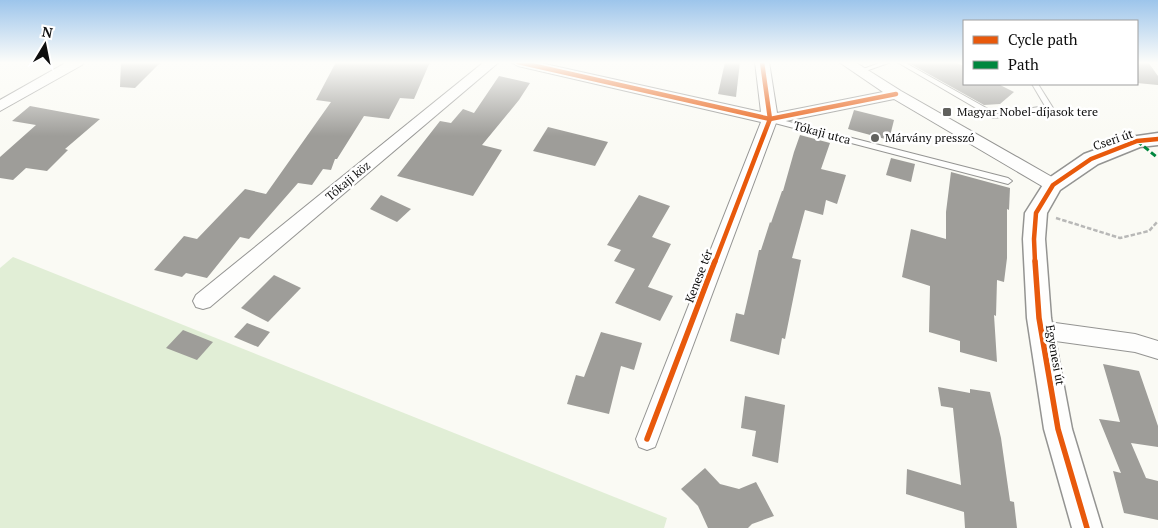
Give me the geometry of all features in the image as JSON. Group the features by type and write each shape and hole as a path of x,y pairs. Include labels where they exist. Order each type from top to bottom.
{"street":[{"path":"0,106 34,87"},
{"name":"Tókaji köz","path":"203,301 462,87"},
{"name":"Tókaji utca","path":"627,87 770,119"},
{"path":"765,87 770,119 896,94"},
{"path":"884,87 1053,185"},
{"name":"Kenese tér","path":"647,439 770,119"},
{"name":"Cseri út","path":"1053,185 1091,158 1136,141 1158,139"},
{"name":"Egyenesi út","path":"1053,185 1036,212 1034,239 1041,330 1058,429 1087,528"},
{"path":"1041,330 1134,344 1158,350"}],"lane":[{"path":"944,87 996,116 1049,108 1037,87"},
{"name":"Tókaji utca","path":"770,119 1008,181"}],"path":[{"path":"1036,212 1120,238 1149,231 1158,221"}],"green space":[{"path":"13,257 667,518 664,528 0,528 0,268"}],"building":[{"path":"323,87 419,87 414,99 400,98 389,119 364,116 337,159 335,159 331,170 323,169 312,185 298,183 249,239 240,237 207,278 186,273 182,277 154,270 184,236 197,239 245,189 266,194 331,102 316,100"},
{"path":"492,87 528,87 482,145 502,150 473,196 397,176 440,121 451,123 463,109 474,113"},
{"path":"720,87 737,87 736,97 718,94"},
{"path":"951,87 1003,87 1014,92 1000,104 984,105"},
{"path":"30,106 100,119 65,149 68,150 47,171 26,168 13,180 0,178 0,157 36,125 12,121"},
{"path":"854,110 894,120 889,140 848,129"},
{"path":"548,127 608,142 595,166 533,151"},
{"path":"800,135 830,143 821,169 846,175 837,204 826,200 823,215 805,210 792,258 801,260 785,339 782,338 779,355 730,341 736,313 744,315 759,250 761,250 783,191"},
{"path":"891,158 915,164 911,182 886,175"},
{"path":"951,172 1010,188 1009,210 1007,209 1007,258 1004,282 997,280 996,316 994,315 997,362 960,352 960,341 929,332 930,286 902,277 911,229 946,239 946,212"},
{"path":"381,195 411,209 397,222 370,209"},
{"path":"639,195 670,206 652,237 671,244 648,287 673,296 660,321 615,303 635,269 614,261 621,250 607,245"},
{"path":"274,275 301,288 268,322 241,308"},
{"path":"247,323 270,332 258,347 234,337"},
{"path":"183,330 213,342 197,360 166,348"},
{"path":"601,332 642,343 634,370 621,366 609,414 567,404 576,375 584,377"},
{"path":"1103,364 1139,371 1158,426 1158,447 1131,443 1146,478 1158,481 1158,520 1124,513 1113,471 1121,473 1099,419 1120,422"},
{"path":"938,387 970,393 970,389 990,392 1001,438 1010,501 1014,502 1017,528 965,528 964,512 906,494 907,469 961,485 953,408 941,406"},
{"path":"745,396 785,405 778,463 752,456 756,431 741,428"},
{"path":"705,468 720,484 739,489 756,482 774,516 752,524 748,528 708,528 698,506 681,489"}],"marked path":[{"path":"1137,141 1158,158"}],"cycle path":[{"path":"627,87 770,119 896,94"},
{"path":"647,439 770,119 765,87"},
{"path":"1087,528 1058,429 1039,318 1034,239 1036,213 1053,185 1091,159 1137,141 1158,139"}],"place":[{"name":"Magyar Nobel-díjasok tere","path":"947,112"},
{"name":"Márvány presszó","path":"875,138"}]}
